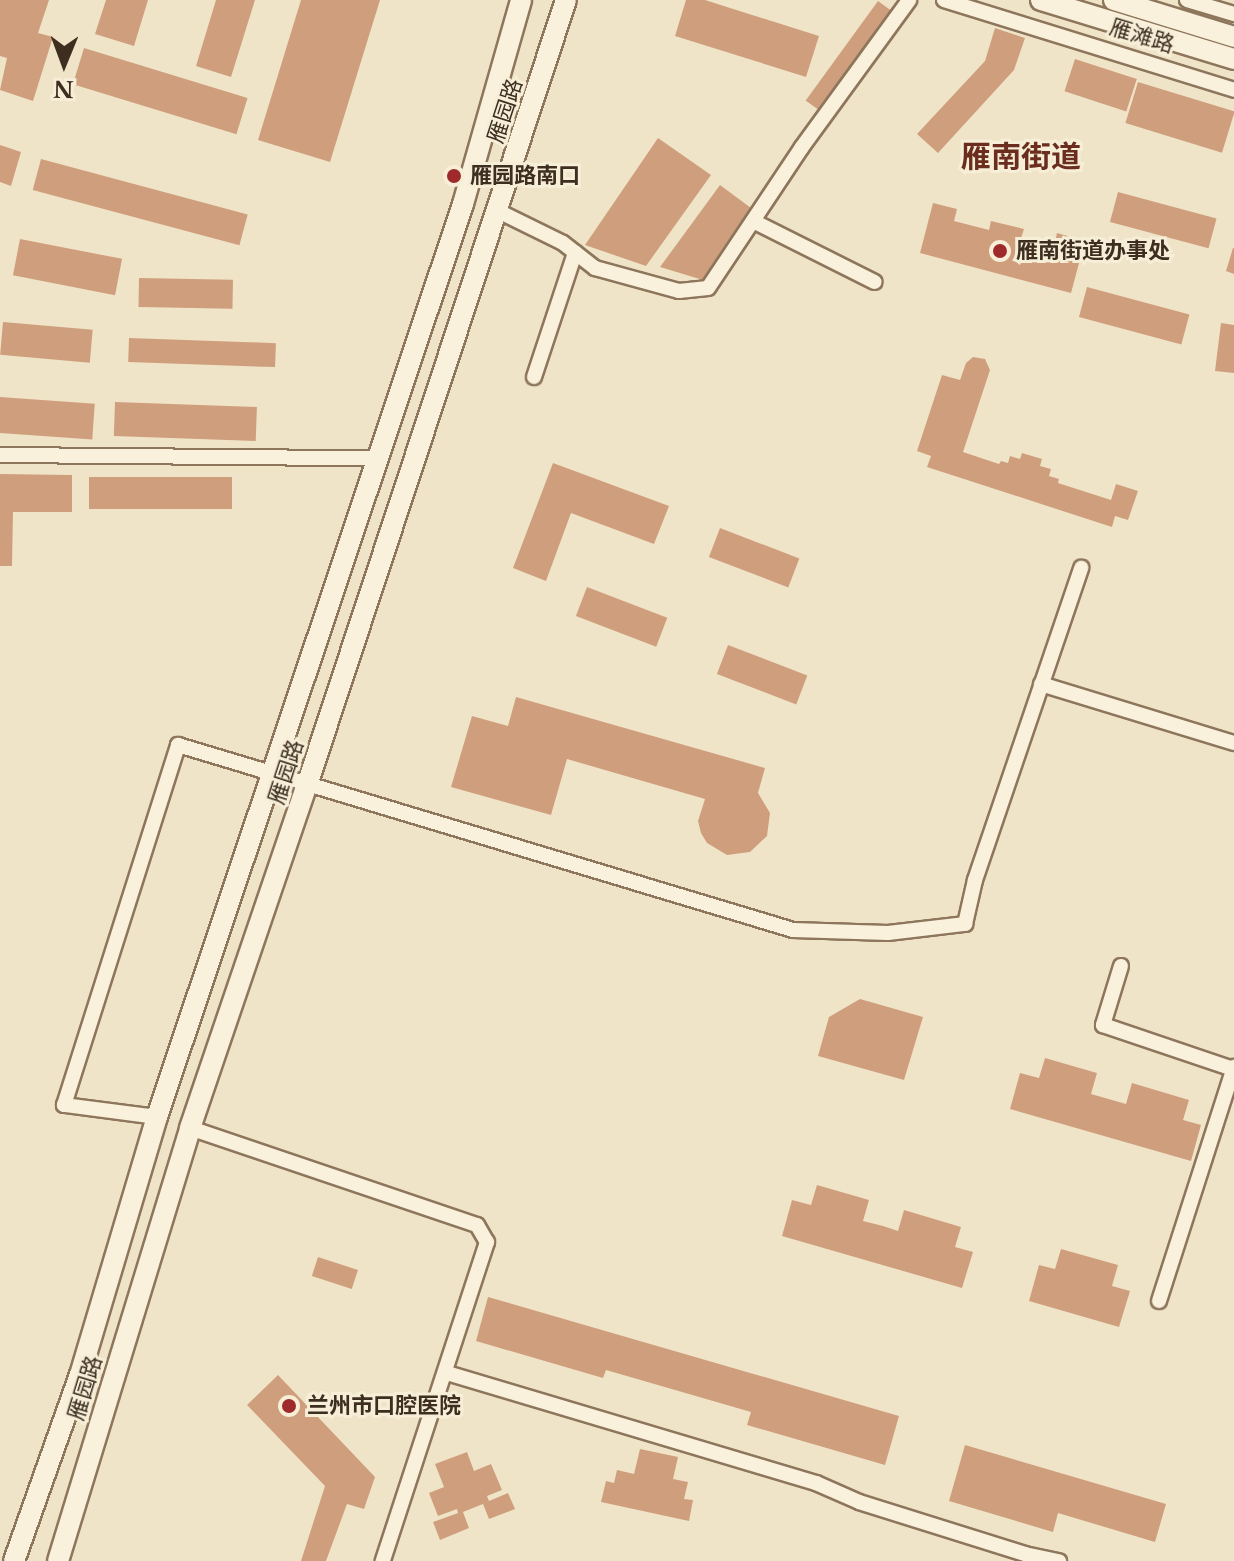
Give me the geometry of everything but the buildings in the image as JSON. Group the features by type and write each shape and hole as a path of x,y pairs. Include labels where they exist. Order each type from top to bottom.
{"main road":[{"name":"雁园路","path":"14,1561 80,1375 157,1117 275,773 463,204 521,0"},
{"name":"雁园路","path":"58,1561 190,1128 308,782 347,656 566,0"},
{"name":"雁滩路","path":"1041,0 1094,8 1234,59"},
{"name":"雁滩路","path":"1114,0 1234,37"},
{"path":"157,1117 190,1128"}],"street":[{"path":"498,211 575,253 595,268 679,291 708,288 909,0"},
{"name":"雁滩路","path":"944,0 1234,90"},
{"path":"1187,0 1234,14"},
{"path":"1085,43 1094,8"},
{"path":"753,221 875,282"},
{"path":"534,377 575,253"},
{"path":"0,455 378,458"},
{"path":"157,1117 64,1105 178,745 793,930 888,933 965,924 975,880 1081,568"},
{"path":"1041,684 1234,743"},
{"path":"1121,966 1103,1025 1234,1068 1159,1301"},
{"path":"190,1128 477,1225 487,1242 447,1373 383,1561"},
{"path":"447,1373 816,1483 859,1502 1059,1561"}],"place":[{"name":"雁园路南口","path":"454,176"},
{"name":"雁南街道办事处","path":"1000,251"},
{"name":"兰州市口腔医院","path":"289,1406"}],"district":[{"name":"雁南街道","path":"1021,157"}]}
